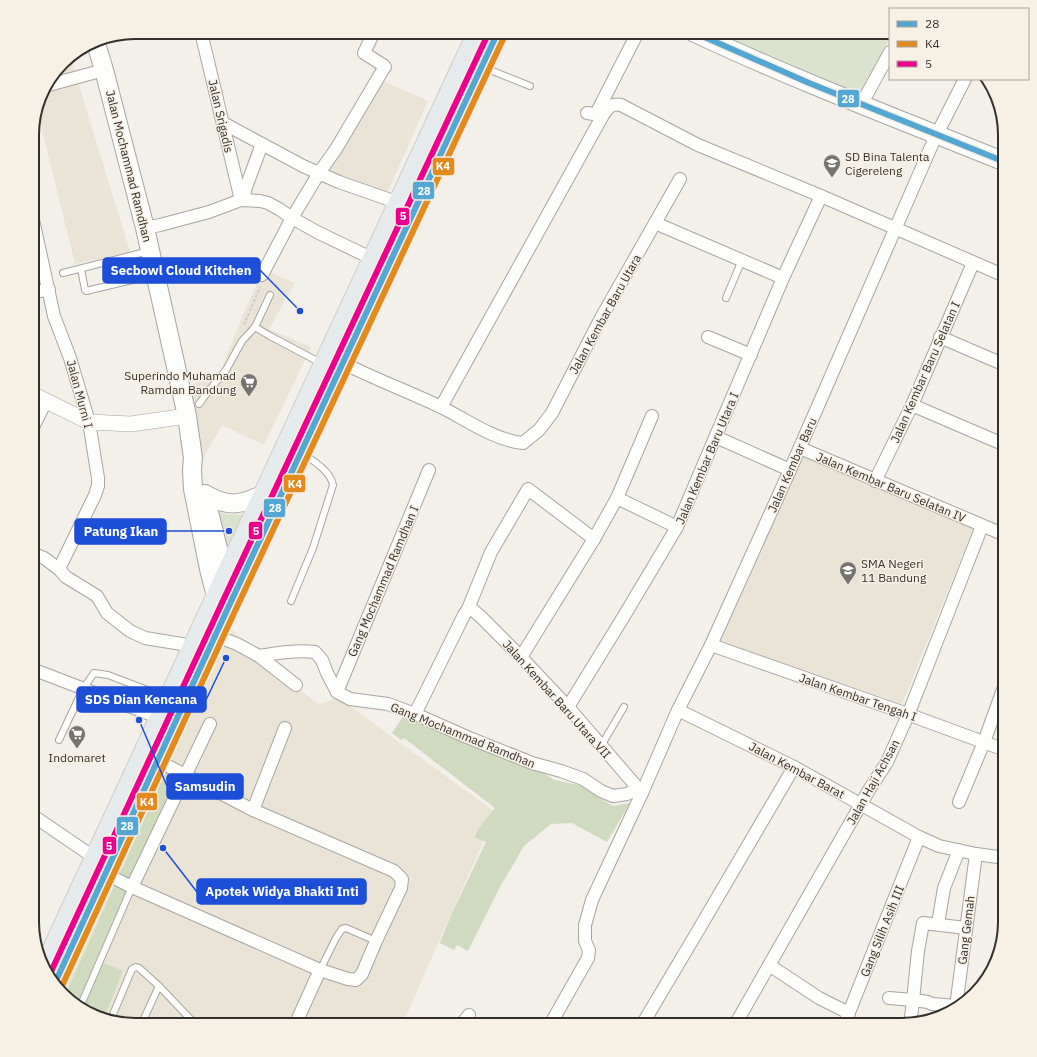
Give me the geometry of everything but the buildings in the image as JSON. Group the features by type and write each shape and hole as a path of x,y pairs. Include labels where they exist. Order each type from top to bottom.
{"main road":[{"path":"231,582 302,452 373,259 475,39"},
{"path":"57,977 160,718 192,649 222,602 264,494 334,364 495,39"},
{"path":"708,39 861,105 998,159"},
{"name":"Jalan Mochammad Ramdhan","path":"97,47 145,228 155,275 193,410 193,489 208,569 222,602"},
{"name":"Jalan Mochammad Ramdhan","path":"193,458 202,478 219,556 231,582"},
{"path":"205,494 218,501 233,504 247,502 264,494"},
{"path":"47,962 158,761 216,636 222,602"}],"street":[{"name":"Jalan Srigadis","path":"203,39 242,200"},
{"path":"261,281 292,218 319,173 336,149 385,67 364,53 371,39"},
{"path":"587,113 594,114 597,112 634,39"},
{"path":"861,105 889,54"},
{"path":"54,84 104,70"},
{"name":"Jalan Kembar Baru","path":"554,1018 588,958 589,950 585,941 585,925 592,900 640,791 678,710 711,645 800,448 936,134 963,82"},
{"path":"334,364 441,407 603,115 611,105 616,104 621,105 698,145 821,196 998,273"},
{"path":"223,123 303,166 339,182 399,203"},
{"path":"242,200 262,144"},
{"name":"Jalan Kembar Baru Utara","path":"441,407 512,442 523,443 539,430 552,413 598,325 680,178"},
{"name":"Jalan Kembar Baru Utara I","path":"568,707 677,527 784,278 821,196"},
{"path":"145,228 209,212 242,200 260,201 268,203 317,232 373,259"},
{"path":"655,224 784,278"},
{"name":"Jalan Murni I","path":"39,249 54,316 70,358 88,422 98,478 98,486 95,495 59,569"},
{"name":"Jalan Kembar Baru Selatan I","path":"876,481 912,405 973,263"},
{"path":"39,291 49,289"},
{"path":"708,337 751,355"},
{"path":"940,337 998,363"},
{"path":"39,398 88,422 131,424 193,410"},
{"path":"39,415 46,401"},
{"path":"912,405 998,442"},
{"path":"521,657 594,539 617,498 652,416"},
{"path":"716,437 790,470"},
{"name":"Jalan Kembar Baru Selatan IV","path":"800,448 998,532"},
{"name":"Gang Mochammad Ramdhan I","path":"337,692 429,470"},
{"path":"415,714 468,609 491,552 528,488 594,539"},
{"path":"617,498 677,527"},
{"name":"Jalan Haji Achsan","path":"739,1018 869,790 887,762 908,715 982,526"},
{"path":"39,556 59,569 66,577 97,596 106,613 130,631 145,638 182,644 192,649"},
{"name":"Jalan Kembar Baru Utara VII","path":"468,609 473,610 482,618 521,657 568,707 640,791"},
{"path":"216,636 237,644 259,656 296,685"},
{"name":"Jalan Kembar Tengah I","path":"711,645 998,747"},
{"path":"259,656 301,651 315,652 322,660 337,692"},
{"path":"39,672 160,718"},
{"name":"Gang Mochammad Ramdhan","path":"337,692 350,700 388,704 415,714 525,760 583,779 601,791 613,796 640,791"},
{"path":"959,802 998,703"},
{"name":"Jalan Kembar Barat","path":"678,710 794,767 919,837 939,846 998,857"},
{"path":"132,887 210,724"},
{"path":"253,810 285,728"},
{"path":"39,820 100,866 132,887 320,970 356,980 362,974 401,888 402,879 394,871 253,810 158,761"},
{"path":"646,1018 794,767"},
{"name":"Gang Silih Asih III","path":"847,1018 919,837"},
{"path":"938,924 944,888 959,850"},
{"name":"Gang Gemah","path":"957,1000 976,854"},
{"path":"911,1017 918,950 923,923 966,928"},
{"path":"769,965 819,998 849,1014"},
{"path":"298,1018 320,970"},
{"path":"889,998 928,1002 948,1006"}],"lane":[{"path":"482,67 530,86"},
{"path":"63,273 150,251"},
{"path":"726,298 742,260"},
{"path":"81,269 86,291 155,275"},
{"path":"193,410 226,370 242,341 255,327 270,295"},
{"path":"255,327 302,354 334,364"},
{"path":"291,601 312,548 333,485 332,480 320,467 302,452"},
{"path":"59,740 83,689 94,673 108,675 169,698"},
{"path":"601,746 624,707"},
{"path":"82,1002 132,887"},
{"path":"320,970 342,929 346,928 376,941"},
{"path":"113,1015 132,969 136,967 159,986 189,1018"},
{"path":"144,1018 159,986"}],"path":[{"path":"244,326 261,281"}],"shaded area":[{"path":"72,63 130,252 75,264 40,122 42,110 49,92 55,82"},
{"path":"377,78 428,101 385,198 319,171"},
{"path":"263,269 295,283 269,329 311,347 264,445 222,425 201,462 184,387 219,375"},
{"name":"SMA Negeri 11 Bandung","path":"803,456 973,529 902,704 720,641"},
{"path":"233,630 243,647 318,704 339,698 499,815 483,842 405,1018 129,1018 104,1013 92,1008 67,990 66,988 172,752"}],"green space":[{"path":"729,39 889,39 861,94"},
{"path":"216,511 237,515 245,514 226,560"},
{"path":"405,714 538,769 554,780 584,786 613,806 630,803 607,842 572,823 551,824 524,846 501,885 468,951 457,945 454,950 440,943 451,915 486,842 475,837 478,829 495,808 404,738 401,740 392,733"},
{"path":"166,771 180,778 96,960 123,971 106,1013 87,1005 68,990"}],"transit line":[{"name":"5","path":"52,970 486,39"},
{"name":"28","path":"57,978 228,608 495,39"},
{"name":"K4","path":"63,985 235,611 503,39"},
{"name":"28","path":"709,39 809,83 998,159"}],"place":[{"name":"SD Bina Talenta Cigereleng","path":"832,178"},
{"name":"Secbowl Cloud Kitchen","path":"300,311"},
{"name":"Superindo Muhamad Ramdan Bandung","path":"249,397"},
{"name":"Patung Ikan","path":"229,531"},
{"name":"SMA Negeri 11 Bandung","path":"848,585"},
{"name":"SDS Dian Kencana","path":"226,658"},
{"name":"Samsudin","path":"139,720"},
{"name":"Indomaret","path":"77,749"},
{"name":"Apotek Widya Bhakti Inti","path":"163,848"}]}
